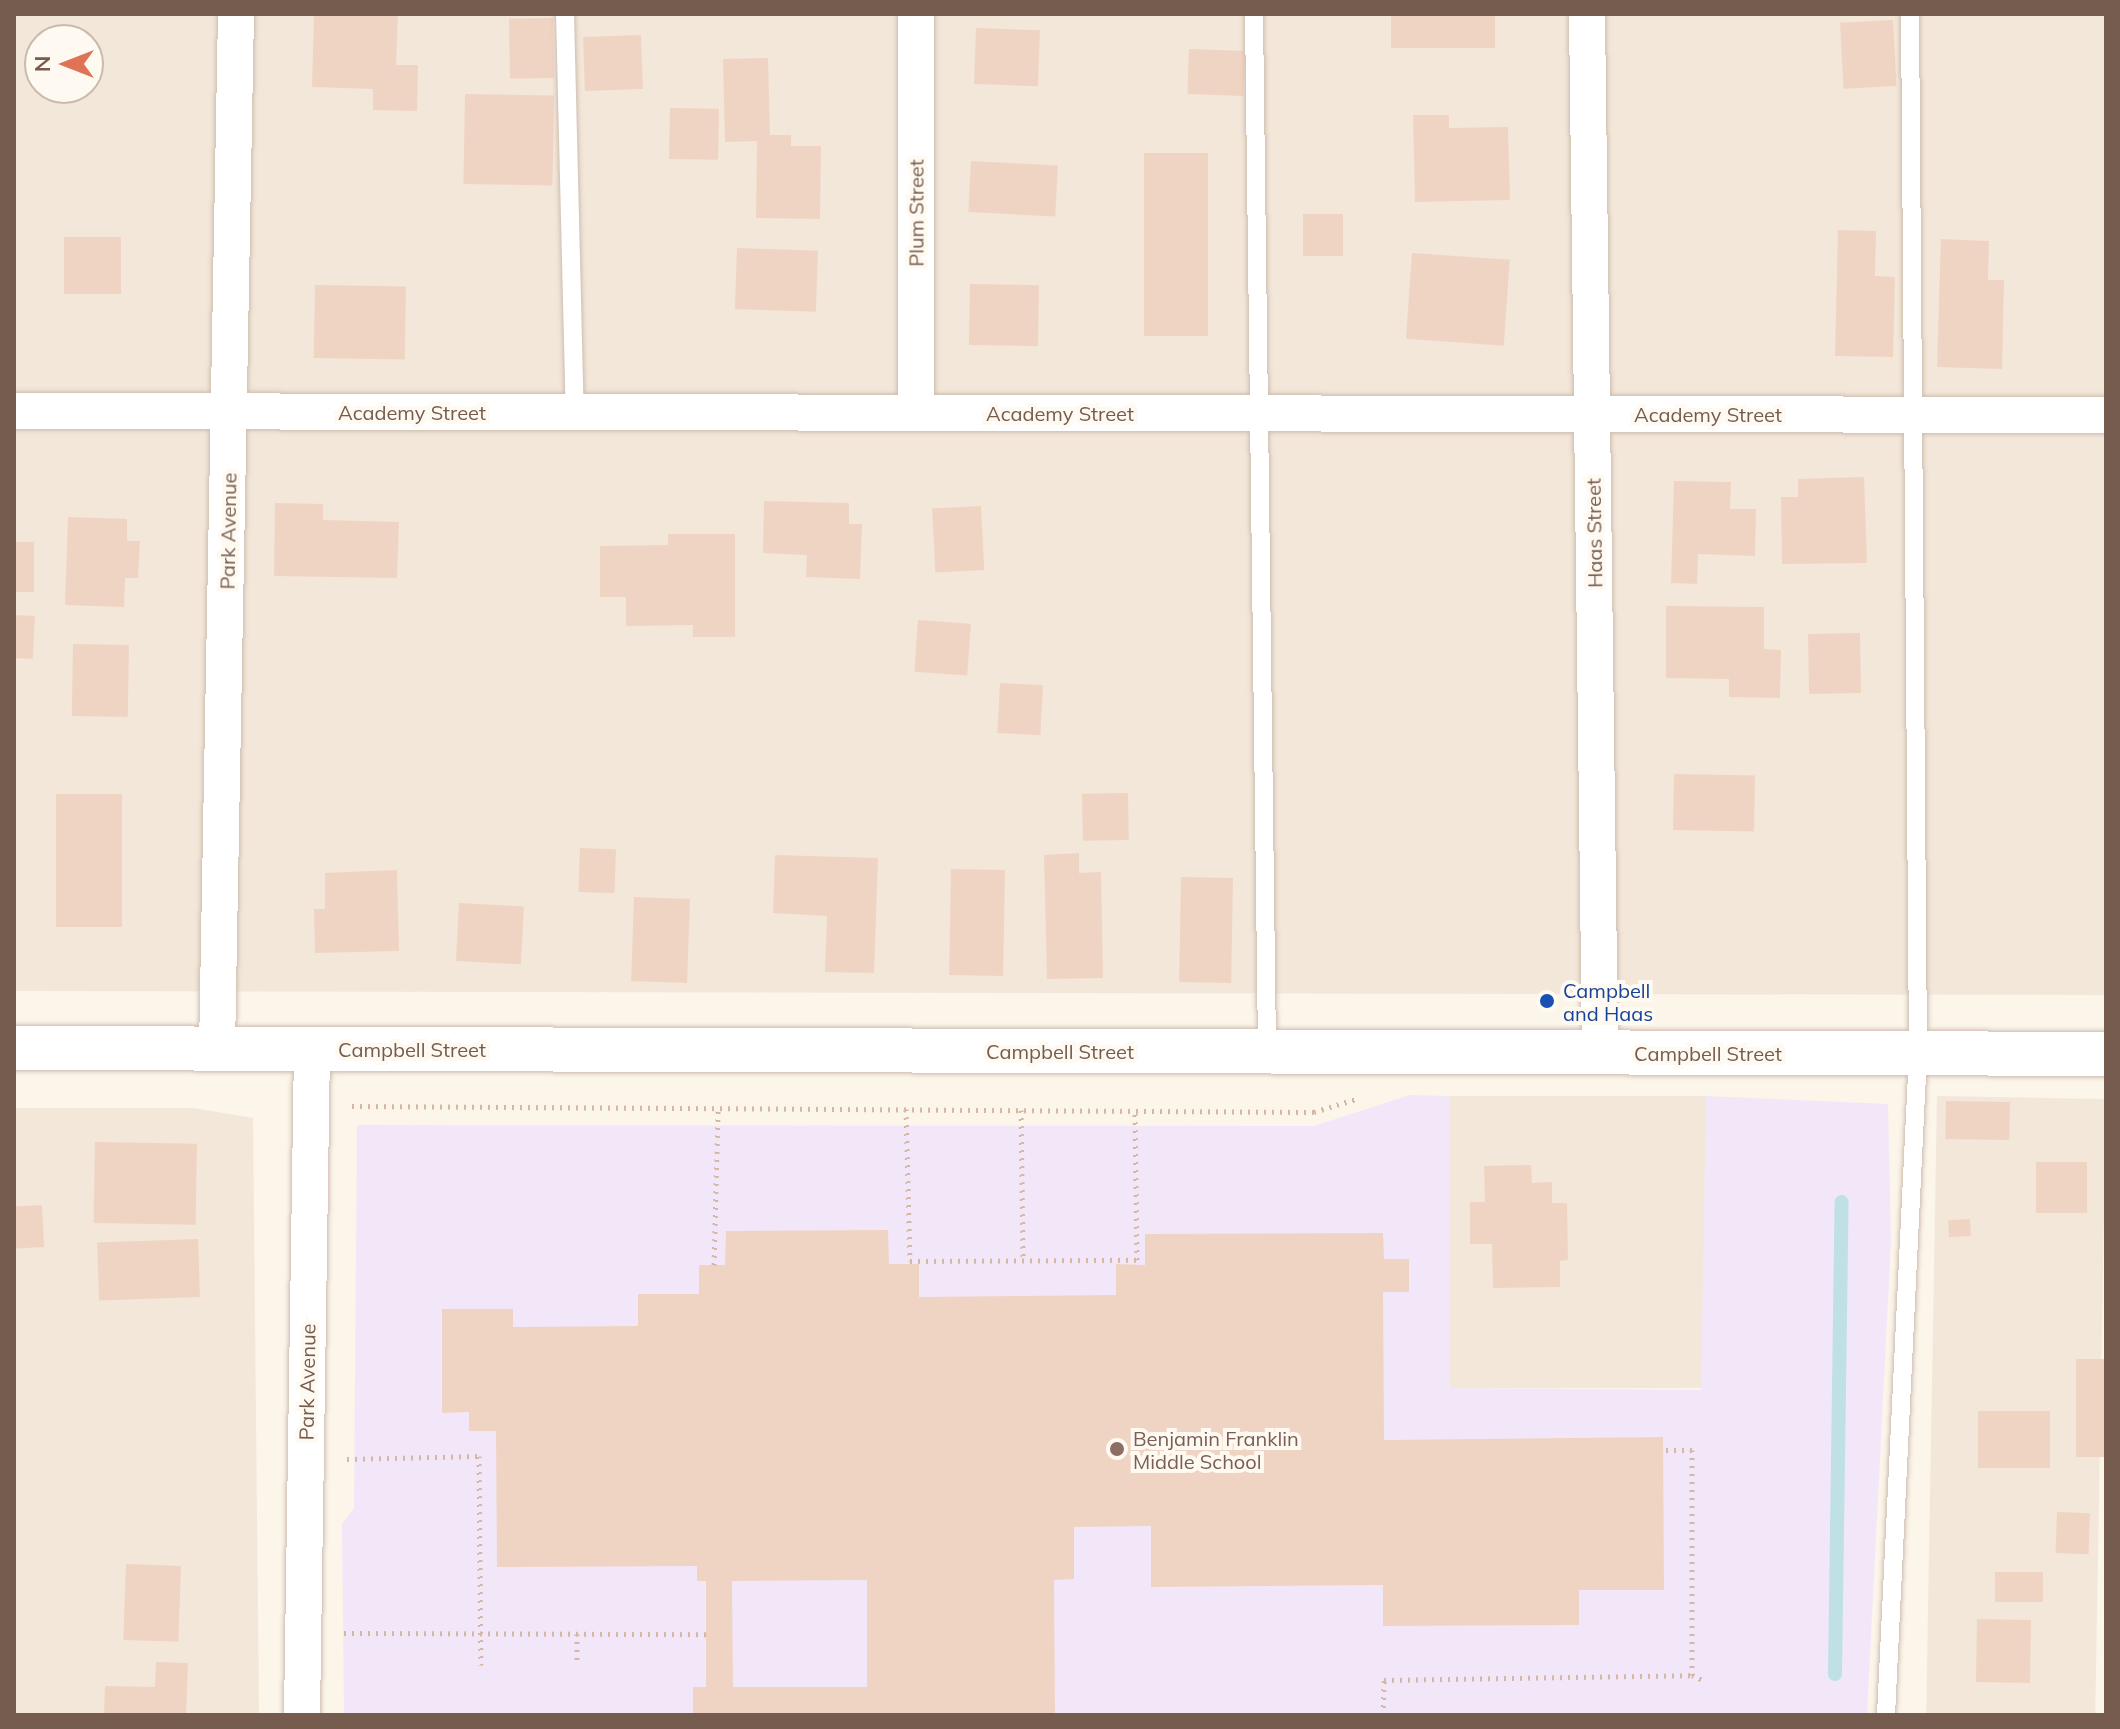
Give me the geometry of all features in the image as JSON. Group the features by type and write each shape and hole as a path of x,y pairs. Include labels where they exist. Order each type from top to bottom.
{"main road":[{"name":"Campbell Street","path":"14,1048 2106,1054"}],"street":[{"name":"Park Avenue","path":"217,1049 236,14"},
{"name":"Plum Street","path":"916,14 916,412"},
{"name":"Haas Street","path":"1587,14 1600,1053"},
{"name":"Academy Street","path":"14,411 2106,415"},
{"name":"Park Avenue","path":"302,1715 312,1049"}],"lane":[{"path":"565,14 575,412"},
{"path":"1254,14 1267,1052"},
{"path":"1886,1715 1918,1053 1917,415 1910,14"}],"path":[{"path":"714,1265 718,1108"},
{"path":"906,1109 910,1261 1137,1260 1135,1112"},
{"path":"1021,1110 1023,1260"},
{"path":"1663,1450 1692,1450 1692,1675"},
{"path":"306,1460 479,1456 481,1665"},
{"path":"303,1633 706,1634"},
{"path":"577,1634 577,1661"},
{"path":"1383,1715 1384,1680 1692,1675 1705,1681"}],"shaded area":[{"path":"14,14 2106,14 2106,995 14,991"},
{"name":"Benjamin Franklin Middle School","path":"1410,1095 1450,1096 1450,1388 1701,1390 1706,1096 1888,1104 1891,1241 1867,1715 344,1715 342,1524 354,1508 357,1125 1314,1126"},
{"path":"1450,1096 1706,1096 1706,1388 1450,1388"},
{"path":"1937,1096 2106,1099 2095,1715 1926,1715"},
{"path":"14,1108 193,1108 253,1118 259,1715 14,1715"}],"building":[{"path":"314,14 398,14 396,65 418,65 417,111 373,110 373,89 312,87"},
{"path":"1391,14 1495,14 1495,48 1391,48"},
{"path":"553,18 554,78 510,79 509,19"},
{"path":"1893,20 1896,86 1844,89 1840,23"},
{"path":"976,28 1040,30 1038,86 974,84"},
{"path":"641,35 643,89 585,91 583,37"},
{"path":"1189,49 1245,51 1243,96 1187,94"},
{"path":"768,58 770,135 791,135 791,146 821,146 820,219 756,218 757,141 725,142 723,59"},
{"path":"465,94 554,96 552,186 463,184"},
{"path":"670,108 719,109 718,160 669,159"},
{"path":"1413,115 1449,115 1449,128 1508,127 1510,200 1415,202"},
{"path":"1144,153 1208,153 1208,336 1144,336"},
{"path":"971,161 1058,166 1055,216 968,212"},
{"path":"1303,214 1343,214 1343,256 1303,256"},
{"path":"1838,230 1876,231 1875,276 1895,277 1893,357 1835,356"},
{"path":"64,237 121,237 121,294 64,294"},
{"path":"1941,239 1989,241 1988,280 2004,280 2002,369 1937,367"},
{"path":"737,248 818,251 816,312 735,309"},
{"path":"1412,253 1510,260 1504,346 1406,339"},
{"path":"970,284 1039,285 1038,346 969,345"},
{"path":"315,285 406,287 405,360 314,358"},
{"path":"1864,477 1867,563 1782,564 1781,497 1798,497 1798,479"},
{"path":"1674,481 1731,482 1730,509 1756,509 1755,556 1698,554 1697,584 1671,583"},
{"path":"764,501 849,503 849,524 862,524 860,579 806,577 807,555 763,553"},
{"path":"275,503 323,504 323,520 399,522 397,578 274,576"},
{"path":"981,506 984,570 935,572 932,509"},
{"path":"68,517 127,519 127,541 140,541 138,578 125,578 124,607 65,605"},
{"path":"668,534 735,534 735,637 693,637 693,625 626,626 626,597 600,597 600,546 668,545"},
{"path":"14,542 34,542 34,592 14,592"},
{"path":"1666,606 1764,607 1764,649 1781,650 1780,698 1729,697 1729,679 1666,678"},
{"path":"14,615 35,616 33,659 14,658"},
{"path":"918,620 971,624 967,676 914,672"},
{"path":"1860,633 1861,693 1809,694 1808,634"},
{"path":"73,644 129,645 128,717 72,716"},
{"path":"1000,683 1043,685 1040,735 997,733"},
{"path":"1674,774 1755,775 1754,831 1673,830"},
{"path":"1128,793 1129,840 1083,841 1082,794"},
{"path":"56,794 122,794 122,927 56,927"},
{"path":"580,848 616,849 614,893 578,892"},
{"path":"1079,853 1079,873 1101,872 1103,978 1047,979 1044,855"},
{"path":"775,855 878,858 874,973 825,972 827,916 773,913"},
{"path":"951,869 1005,870 1003,976 949,975"},
{"path":"397,870 399,951 315,953 314,909 325,909 325,873"},
{"path":"1181,877 1233,878 1231,983 1179,982"},
{"path":"634,897 690,899 687,983 631,981"},
{"path":"459,903 524,906 521,964 456,961"},
{"path":"1946,1101 2010,1102 2009,1140 1945,1139"},
{"path":"95,1142 197,1144 196,1225 94,1223"},
{"path":"2036,1162 2087,1162 2087,1213 2036,1213"},
{"path":"1531,1165 1532,1183 1552,1182 1552,1203 1567,1203 1568,1260 1560,1261 1560,1287 1493,1288 1492,1244 1470,1244 1470,1202 1485,1202 1484,1166"},
{"path":"42,1205 44,1247 16,1248 14,1206"},
{"path":"1970,1219 1971,1236 1949,1237 1948,1220"},
{"name":"Benjamin Franklin Middle School","path":"888,1230 889,1264 919,1264 919,1297 1116,1295 1116,1264 1145,1265 1145,1234 1383,1233 1384,1259 1409,1259 1409,1292 1383,1292 1384,1440 1663,1437 1664,1590 1579,1590 1579,1625 1383,1626 1383,1585 1151,1587 1151,1526 1074,1527 1074,1579 1054,1580 1055,1715 693,1715 693,1687 706,1687 706,1581 697,1581 697,1566 497,1567 496,1431 469,1431 469,1412 442,1413 442,1309 513,1309 513,1327 638,1326 638,1294 699,1294 699,1265 725,1265 726,1231","holes":["867,1580 867,1687 733,1687 732,1581"]},
{"path":"198,1239 200,1297 99,1300 97,1243"},
{"path":"2076,1359 2106,1359 2106,1457 2076,1457"},
{"path":"1978,1411 2050,1411 2050,1468 1978,1468"},
{"path":"2057,1512 2090,1513 2089,1554 2056,1553"},
{"path":"126,1564 181,1566 178,1642 123,1640"},
{"path":"1995,1572 2043,1572 2043,1602 1995,1602"},
{"path":"1977,1619 2031,1620 2030,1683 1976,1682"},
{"path":"156,1662 188,1663 186,1715 104,1715 105,1686 155,1687"}],"waterway":[{"path":"1835,1674 1842,1202"}],"place":[{"name":"Campbell and Haas","path":"1547,1001"},
{"name":"Benjamin Franklin Middle School","path":"1117,1449"}]}
